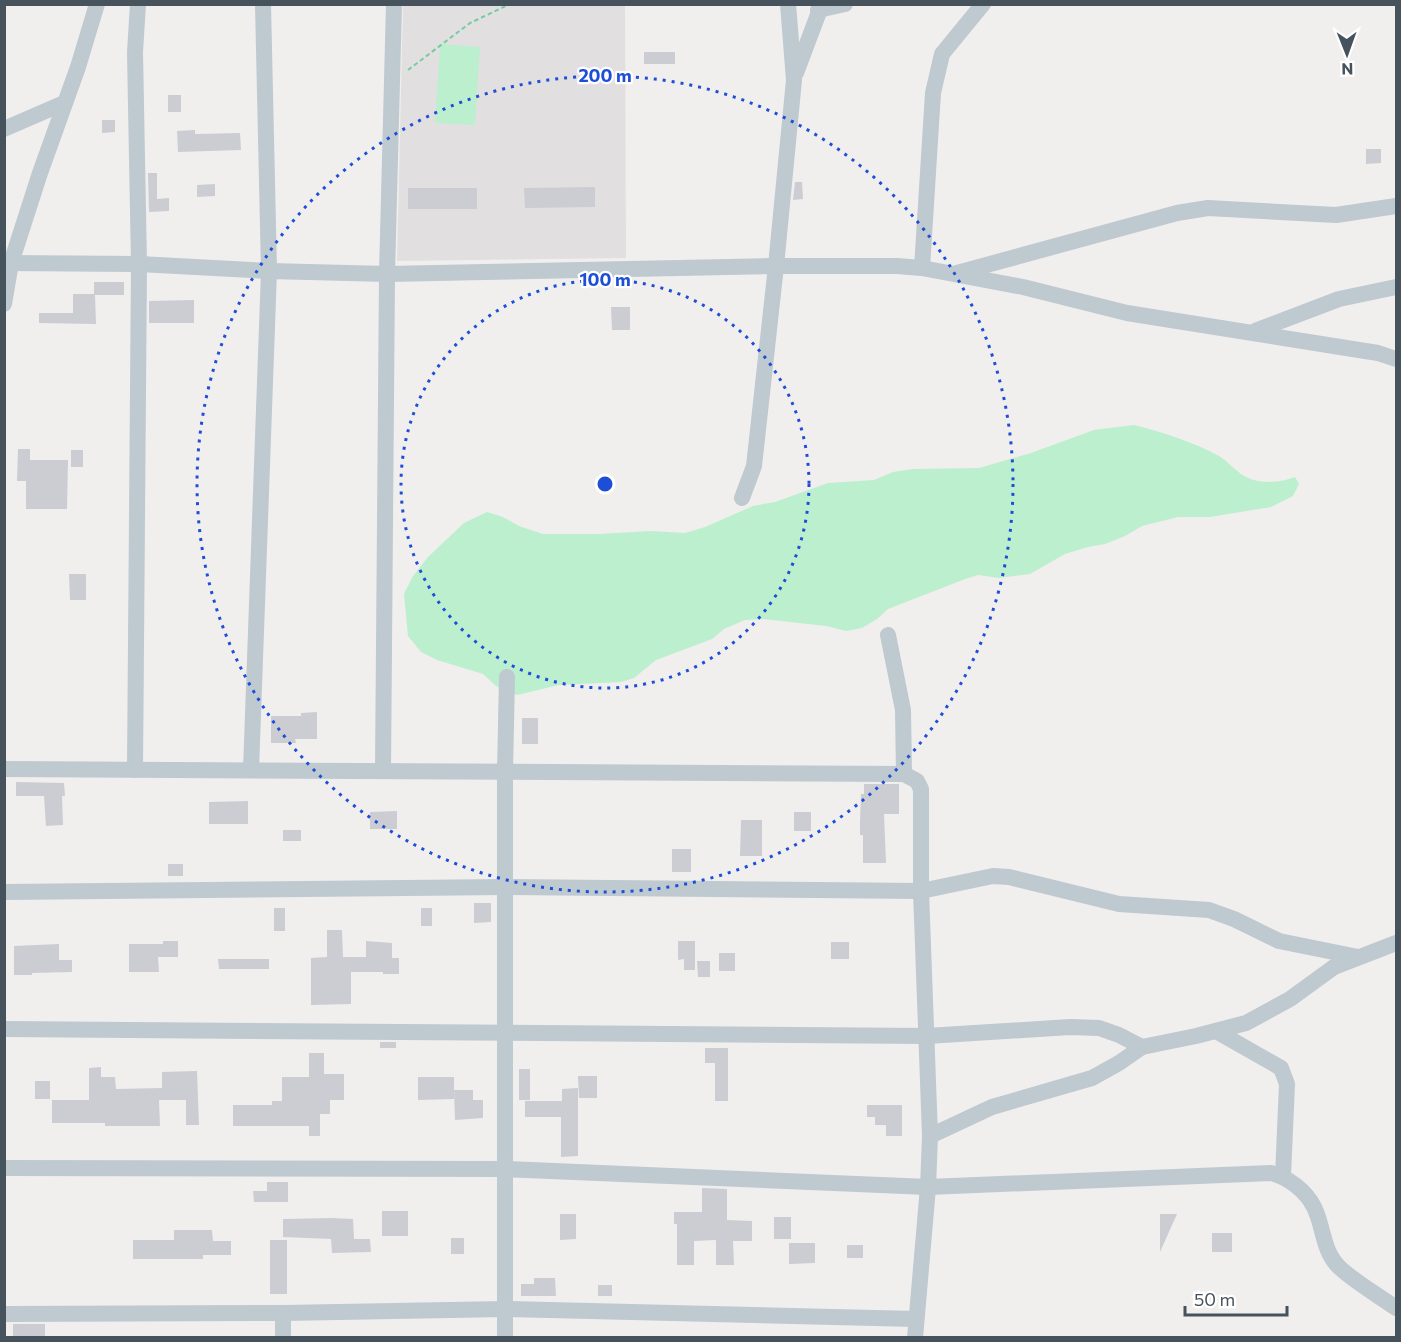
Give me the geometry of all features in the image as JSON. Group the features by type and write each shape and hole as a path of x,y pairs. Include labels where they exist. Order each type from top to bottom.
{"street":[{"path":"4,304 8,263 78,67 97,4"},
{"path":"135,770 139,264 135,52 138,4"},
{"path":"251,770 269,271 263,4"},
{"path":"383,771 387,274 394,4"},
{"path":"741,498 754,466 794,80 788,4"},
{"path":"794,80 820,7 845,4"},
{"path":"922,268 933,93 942,54 983,4"},
{"path":"4,129 64,103"},
{"path":"953,274 1177,213 1208,208 1336,215 1396,206"},
{"path":"8,263 139,264 387,274 776,266 897,266 922,268 1023,287 1127,313 1378,352 1396,359"},
{"path":"1252,333 1340,299 1396,287"},
{"path":"888,635 903,710 904,774"},
{"path":"505,1338 507,677"},
{"path":"4,769 904,774 916,781 921,789 921,891 930,1136 915,1338"},
{"path":"4,892 506,887 921,891 993,876 1009,877 1119,904 1209,910 1234,919 1279,941 1358,957"},
{"path":"930,1136 992,1107 1092,1078 1142,1047 1246,1023 1290,999 1334,967 1396,943"},
{"path":"4,1029 927,1036 1070,1027 1099,1028 1142,1047"},
{"path":"1216,1031 1281,1068 1285,1076 1287,1084 1283,1176"},
{"path":"4,1168 505,1169 928,1187 1271,1173 1283,1176 1292,1182 1313,1207 1324,1243 1339,1267 1396,1308"},
{"path":"4,1314 505,1309 916,1319"},
{"path":"283,1313 283,1338"}],"path":[{"path":"393,80 470,23 510,4"}],"shaded area":[{"path":"403,5 625,5 626,258 397,261"}],"green space":[{"path":"440,44 480,47 475,125 435,123"},
{"path":"1134,425 1199,446 1219,456 1247,478 1275,482 1295,477 1299,484 1293,496 1271,507 1210,517 1178,517 1142,526 1105,544 1065,554 1030,574 999,578 978,575 965,579 888,609 862,628 846,631 826,626 763,619 745,620 724,629 712,639 656,660 634,678 621,682 559,685 517,695 496,686 483,674 437,660 421,652 408,636 404,594 413,576 428,557 464,523 487,512 543,534 651,531 685,533 705,527 753,506 775,502 828,483 874,480 893,472 913,469 979,468 1031,453 1094,430"}],"building":[{"path":"644,52 675,52 675,64 644,64"},
{"path":"168,95 181,95 181,112 168,112"},
{"path":"102,120 115,120 115,132 102,133"},
{"path":"195,130 195,134 240,133 241,150 178,152 177,131"},
{"path":"1366,149 1381,149 1381,163 1366,164"},
{"path":"148,173 157,173 157,199 169,198 169,211 149,212"},
{"path":"795,182 802,182 803,199 793,200"},
{"path":"215,184 215,196 197,197 197,185"},
{"path":"595,187 595,207 525,208 524,188"},
{"path":"408,188 477,188 477,209 408,209"},
{"path":"94,282 124,282 124,295 95,295 96,324 39,323 39,313 73,313 73,294 94,294"},
{"path":"194,300 194,323 149,323 149,301"},
{"path":"611,307 630,307 630,330 612,330"},
{"path":"18,449 30,449 30,460 68,460 67,509 26,509 26,481 17,481"},
{"path":"71,450 83,450 83,467 71,467"},
{"path":"69,574 86,574 86,600 70,600"},
{"path":"317,712 317,739 295,739 296,743 271,743 271,716 301,716 301,713"},
{"path":"522,718 538,718 538,744 522,744"},
{"path":"16,782 64,783 63,825 46,826 44,796 16,796"},
{"path":"864,784 899,784 899,814 884,814 886,863 863,863 863,835 860,835 860,822 861,794 864,794"},
{"path":"248,801 248,824 209,824 209,802"},
{"path":"397,811 397,829 370,829 370,812"},
{"path":"794,812 811,812 811,831 794,831"},
{"path":"741,820 762,820 762,856 740,856"},
{"path":"283,830 301,830 301,841 283,841"},
{"path":"672,849 691,849 691,872 672,872"},
{"path":"168,864 183,864 183,876 168,876"},
{"path":"474,903 491,903 491,922 474,923"},
{"path":"274,908 285,908 285,931 274,931"},
{"path":"421,908 432,908 432,926 421,926"},
{"path":"327,930 342,930 343,957 366,957 366,941 392,943 392,958 399,958 399,974 351,972 351,1004 311,1005 311,958 327,957"},
{"path":"163,941 178,941 178,957 158,957 159,972 129,972 129,944 163,944"},
{"path":"678,941 695,941 695,970 684,970 684,959 678,960"},
{"path":"831,942 849,942 849,959 831,959"},
{"path":"59,944 59,960 72,960 72,972 14,975 14,946"},
{"path":"719,953 735,953 735,971 719,971"},
{"path":"218,959 269,959 269,969 219,969"},
{"path":"697,961 710,961 710,977 698,977"},
{"path":"380,1042 396,1042 396,1048 380,1048"},
{"path":"705,1048 728,1048 728,1101 715,1101 715,1063 705,1063"},
{"path":"309,1053 324,1053 324,1074 344,1074 344,1100 330,1100 330,1114 320,1114 320,1136 309,1136 309,1126 233,1126 233,1105 272,1105 272,1101 282,1101 282,1077 309,1077"},
{"path":"101,1067 101,1077 115,1077 116,1089 162,1088 162,1072 197,1071 199,1125 186,1125 186,1100 159,1100 160,1126 52,1123 52,1100 89,1100 89,1068"},
{"path":"519,1069 530,1069 530,1100 519,1100"},
{"path":"578,1076 597,1076 597,1098 579,1098"},
{"path":"418,1077 454,1077 454,1099 418,1100"},
{"path":"35,1081 50,1081 50,1099 35,1099"},
{"path":"578,1088 578,1156 561,1157 561,1117 525,1117 525,1101 562,1101 562,1089"},
{"path":"454,1090 473,1090 473,1100 483,1100 483,1118 455,1120"},
{"path":"867,1105 902,1105 902,1136 886,1136 886,1125 875,1125 875,1117 867,1117"},
{"path":"267,1182 288,1182 288,1202 254,1202 253,1191 267,1191"},
{"path":"702,1188 727,1189 727,1220 752,1221 752,1241 733,1241 734,1265 716,1265 716,1240 694,1241 694,1265 677,1265 677,1224 674,1224 674,1212 702,1212"},
{"path":"382,1211 408,1211 408,1236 382,1236"},
{"path":"560,1214 576,1214 576,1239 560,1240"},
{"path":"1160,1214 1177,1214 1160,1252"},
{"path":"774,1217 791,1217 791,1239 774,1239"},
{"path":"283,1219 353,1219 354,1239 370,1239 371,1252 332,1253 331,1239 283,1237"},
{"path":"174,1230 212,1230 213,1241 231,1241 231,1255 203,1255 203,1259 133,1259 133,1240 174,1240"},
{"path":"1212,1233 1232,1233 1232,1252 1212,1252"},
{"path":"451,1238 464,1238 464,1254 451,1254"},
{"path":"270,1240 287,1240 287,1294 270,1294"},
{"path":"789,1243 815,1243 815,1263 789,1264"},
{"path":"847,1245 863,1245 863,1258 847,1258"},
{"path":"534,1278 555,1278 556,1296 521,1296 521,1284 534,1284"},
{"path":"598,1285 612,1285 612,1296 598,1296"},
{"path":"13,1324 45,1324 45,1338 13,1338"}]}
